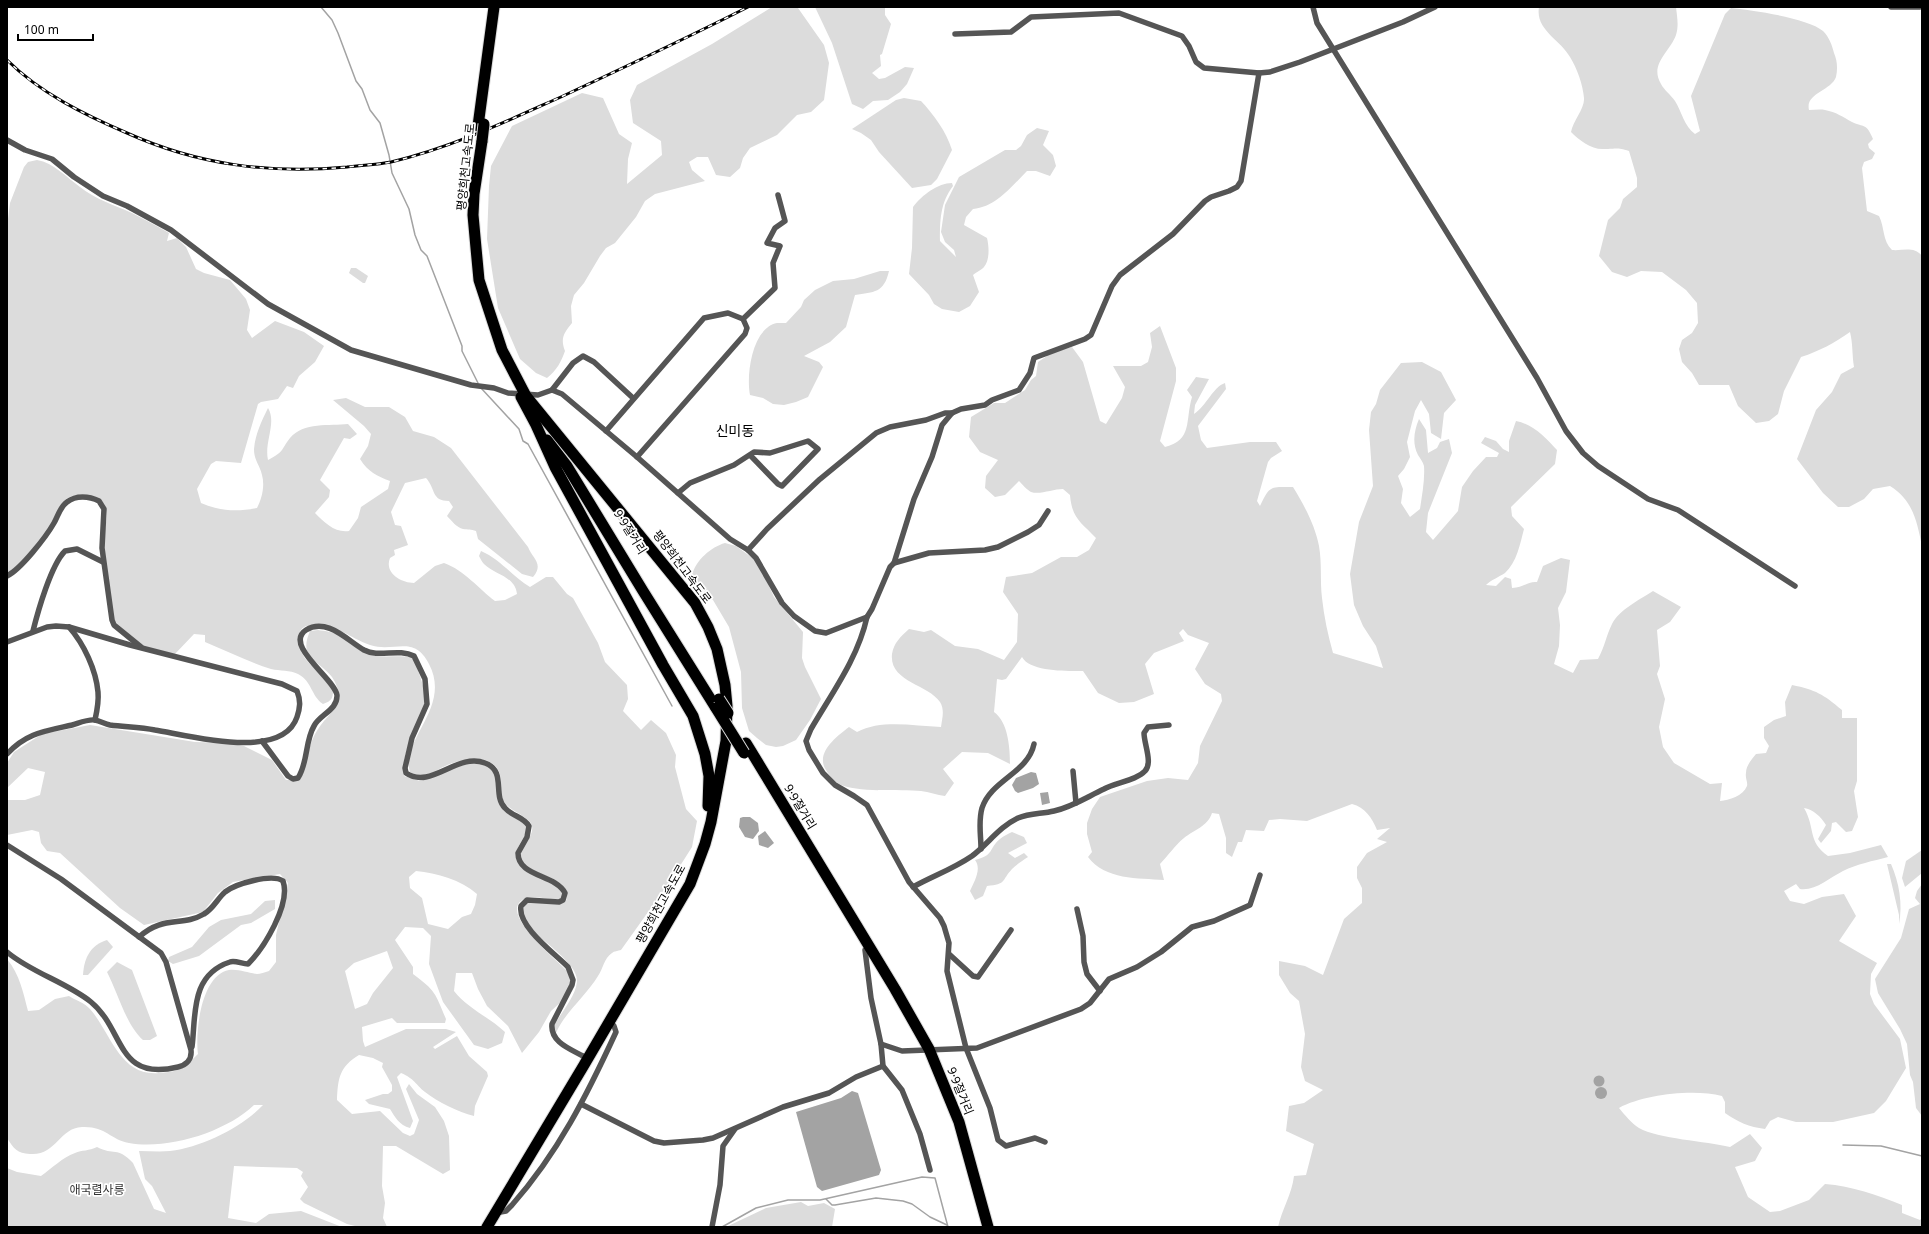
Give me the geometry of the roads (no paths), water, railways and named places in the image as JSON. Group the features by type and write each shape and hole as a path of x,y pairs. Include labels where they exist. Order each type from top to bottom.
{"highway":[{"name":"평양희천고속도로","path":"483,1227 687,882 705,830 709,792 709,776 703,746 693,716 663,665 555,467 500,344 480,280 473,215 479,142 494,7"},
{"name":"평양희천고속도로","path":"481,125 499,7"},
{"name":"평양희천고속도로","path":"487,1227 610,1022 690,884 705,844 726,742 727,706 722,666 708,627 695,603 547,421 522,394"},
{"name":"9·9절거리","path":"547,421 717,703 891,983 959,1122 988,1227"},
{"name":"9·9절거리","path":"536,425 567,466 647,598 717,703"},
{"name":"9·9절거리","path":"745,748 864,950 925,1050 958,1140 982,1227"}],"street":[{"path":"1313,7 1317,23 1332,48 1537,378 1566,431 1583,453 1598,466 1648,499 1678,510 1795,586"},
{"path":"955,34 1011,32 1032,17 1119,12 1182,36 1189,46 1196,62 1204,68 1259,73 1270,72 1300,62 1332,48 1403,22 1435,7"},
{"path":"1891,7 1920,7"},
{"path":"748,550 767,529 820,479 876,433 890,427 926,420 961,409 985,405 992,400 1019,390 1030,373 1034,358 1085,339 1091,335 1112,286 1120,275 1173,234 1205,202 1237,187 1240,182 1259,73"},
{"path":"7,140 25,150 52,159 74,177 103,196 127,206 171,230 268,304 337,344 351,350 465,383 494,388 508,393 538,395 552,390 573,363 583,356 594,362 633,398"},
{"path":"743,319 775,288 773,263 780,246 767,243 774,228 785,220 778,195"},
{"path":"606,431 633,398 704,318 728,313 743,319 747,328 745,334 637,457"},
{"path":"552,390 570,400 730,539 748,550 756,558 765,572 782,603 794,616 815,631 826,633 866,617"},
{"path":"952,413 942,425 932,457 914,499 894,563 890,567 872,609 866,617 863,635 853,658 811,729 806,741 809,750 823,773 835,785 867,805 909,882 940,918 948,938 949,954 947,971 966,1048 990,1108 998,1140 1006,1146 1035,1138 1045,1142"},
{"path":"678,493 690,483 734,465 750,454 757,451 770,453 808,441 818,449 782,486 778,484 750,454"},
{"path":"7,576 17,568 45,537 66,502 78,498 90,497 99,501 104,509 101,534 103,562 112,620 114,625 142,648"},
{"path":"894,563 929,553 986,550 998,547 1039,525 1048,511"},
{"path":"33,631 43,594 59,558 65,551 77,549 103,562"},
{"path":"7,642 33,631 56,626 69,627 142,648 272,681 296,691 300,705 296,721 285,732 276,737 262,741 238,742 203,739 155,730 108,724 95,720 37,732 27,737 7,754"},
{"path":"69,627 87,654 96,682 98,700 95,720"},
{"path":"262,741 288,776 293,779 298,778 314,726 329,712 336,701 337,696 332,684 305,654 302,639 303,634 307,630 318,628 330,629 342,634 369,651 403,652 414,656 425,679 427,704 412,738 405,768 406,773 415,778 424,778 456,764 475,761 490,765 497,773 502,804 505,809 527,822 530,826 527,837 518,853 521,864 527,870 559,885 565,893 563,900 559,902 527,900 521,906 520,914 530,930 568,967 572,974 572,985 552,1024 551,1031 556,1039 583,1056"},
{"path":"913,887 954,868 981,849 1002,828 1018,818 1026,815 1052,811 1076,803 1115,783 1137,777 1147,769 1149,761 1144,740 1146,730 1148,727 1169,725"},
{"path":"981,849 980,820 982,806 991,791 1024,762 1033,751 1034,744"},
{"path":"1073,771 1076,803"},
{"path":"7,845 62,879 140,937 164,957 192,1050"},
{"path":"880,1044 902,1050 977,1048 1081,1009 1110,979 1137,967 1161,952 1192,927 1214,921 1250,905 1260,875"},
{"path":"7,952 92,1003 106,1020 131,1061 143,1067 153,1069 178,1067 187,1063 192,1055 195,1002 203,982 219,968 231,962 248,964 255,956 271,932 280,910 284,894 283,881 270,878 236,886 225,892 204,914 193,918 157,925 149,928 140,937"},
{"path":"1077,909 1083,936 1084,962 1087,974 1100,991"},
{"path":"949,954 973,976 978,977 1011,930"},
{"path":"864,950 883,1066 902,1090 920,1134 930,1170"},
{"path":"495,1213 506,1211 527,1188 561,1141 616,1032 614,1026 610,1022"},
{"path":"581,1104 638,1134 664,1143 703,1140 782,1107 829,1093 856,1077 883,1066"},
{"path":"712,1227 720,1185 723,1146 736,1127"}],"waterway":[{"path":"321,7 332,20 356,81 362,89 370,110 380,123 389,155 392,173 409,209 415,235 421,250 427,256 462,346 462,351 478,383"},
{"path":"481,388 519,429 523,441 528,444 672,706"},
{"path":"1843,1145 1881,1146 1922,1156"},
{"path":"722,1227 756,1208 788,1200 820,1200 922,1177 935,1178 948,1227"},
{"path":"826,1199 832,1205 876,1198 903,1201 912,1204 930,1217 947,1225"}],"railway":[{"path":"7,60 48,93 79,111 127,133 180,153 234,165 262,168 318,169 347,167 391,162 457,142 586,85 748,7"}],"district":[{"name":"신미동","path":"735,431"}],"park label":[{"name":"애국렬사릉","path":"97,1190"}]}
